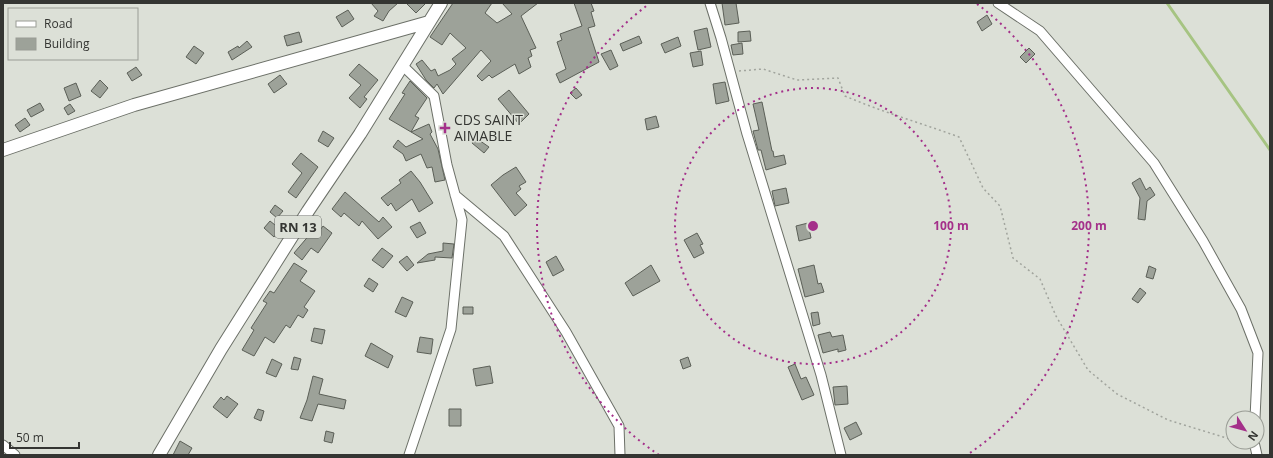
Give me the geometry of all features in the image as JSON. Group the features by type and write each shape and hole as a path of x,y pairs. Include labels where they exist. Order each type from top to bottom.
{"main road":[{"name":"RN 13","path":"159,455 266,276 403,66 441,3"},
{"path":"3,150 134,104 429,22"}],"street":[{"path":"710,3 822,375 841,455"},
{"path":"998,3 1040,31 1154,163 1241,309 1258,353 1255,410"},
{"path":"403,66 434,96 447,164 462,220 451,329 409,455"},
{"path":"456,195 504,236 566,332 619,426 620,455"},
{"path":"3,445 15,455"}],"path":[{"path":"730,72 763,69 798,80 838,78 845,96 869,107 916,121 959,137 983,188 1000,206 1013,258 1040,279 1056,316 1088,370 1117,394 1168,420 1225,438"}],"building":[{"path":"371,3 398,3 389,11 383,21 374,16 378,11"},
{"path":"406,3 426,3 416,13"},
{"path":"453,3 492,3 485,13 497,23 512,14 502,3 538,3 521,16 536,48 530,50 532,56 528,58 531,67 519,74 515,64 492,78 489,75 482,81 477,76 491,61 481,50 443,94 437,84 434,88 426,80 416,64 422,60 431,71 435,69 438,76 450,70 456,64 452,59 466,48 450,33 442,45 430,37"},
{"path":"574,3 591,3 594,11 591,12 595,26 588,28 599,62 560,83 556,74 566,69 557,42 562,40 560,34 582,26"},
{"path":"722,3 736,3 739,23 725,25"},
{"path":"348,10 354,19 342,27 336,17"},
{"path":"987,15 992,24 982,31 977,22"},
{"path":"707,28 711,47 698,50 694,31"},
{"path":"750,31 751,41 738,42 738,32"},
{"path":"299,32 302,42 287,46 284,36"},
{"path":"639,36 642,43 623,51 620,44"},
{"path":"678,37 681,46 665,53 661,44"},
{"path":"247,41 252,47 232,60 228,52 238,46 239,48"},
{"path":"742,43 743,54 733,55 731,45"},
{"path":"194,46 204,53 196,64 186,57"},
{"path":"1029,48 1035,54 1026,63 1020,57"},
{"path":"611,50 618,66 610,70 601,54"},
{"path":"701,51 703,65 693,67 690,53"},
{"path":"359,64 378,80 364,97 367,99 360,108 349,98 361,85 349,75"},
{"path":"136,67 142,75 132,81 127,73"},
{"path":"280,75 287,84 274,93 268,84"},
{"path":"100,80 108,88 100,98 91,91"},
{"path":"410,81 427,98 415,116 419,118 411,132 389,119 405,94 402,93"},
{"path":"725,82 729,101 716,104 713,84"},
{"path":"76,83 81,96 69,101 64,88"},
{"path":"576,88 582,95 576,99 570,93"},
{"path":"509,90 529,114 519,124 498,99"},
{"path":"762,102 774,157 784,155 786,164 766,170 761,150 758,150 753,131 759,130 753,104"},
{"path":"40,103 44,110 31,117 27,110"},
{"path":"70,104 75,111 68,115 64,108"},
{"path":"656,116 659,127 647,130 645,119"},
{"path":"25,118 30,125 20,132 15,125"},
{"path":"429,124 432,132 430,134 438,149 445,180 435,182 432,167 427,168 421,154 406,161 403,154 393,147 398,140 406,147 423,139 411,132"},
{"path":"323,131 334,138 328,147 318,141"},
{"path":"476,138 489,147 484,153 472,143"},
{"path":"301,153 318,167 296,198 288,192 302,173 292,164"},
{"path":"516,167 526,182 519,186 521,189 516,193 527,205 515,216 491,185"},
{"path":"411,171 433,203 419,212 412,199 396,211 391,203 388,206 381,198 401,183 399,180"},
{"path":"1140,178 1146,190 1150,187 1155,195 1147,201 1145,220 1138,219 1140,198 1132,183"},
{"path":"786,188 789,203 775,206 772,191"},
{"path":"345,192 379,222 383,217 392,227 378,239 362,221 359,226 344,213 341,217 332,209"},
{"path":"275,205 283,211 277,218 270,212"},
{"path":"270,221 280,229 274,237 264,228"},
{"path":"420,222 426,233 417,238 410,227"},
{"path":"808,223 811,238 799,241 796,226"},
{"path":"323,226 332,233 318,253 311,248 302,260 294,253 311,233 315,237"},
{"path":"697,233 703,244 700,245 704,253 694,258 684,240"},
{"path":"443,243 454,244 452,258 435,257 435,260 417,263 428,254 443,251"},
{"path":"382,248 393,256 383,268 372,260"},
{"path":"407,256 414,265 407,271 399,262"},
{"path":"556,256 564,270 553,276 546,262"},
{"path":"294,263 307,271 300,281 315,291 304,307 308,310 303,318 298,315 290,328 286,325 274,343 265,337 254,356 242,350 254,330 251,328 267,303 263,301 270,291 274,293"},
{"path":"651,265 660,281 633,296 625,283"},
{"path":"814,265 818,284 821,283 824,292 805,297 798,269"},
{"path":"1149,266 1156,269 1153,279 1146,277"},
{"path":"369,278 378,284 373,292 364,286"},
{"path":"1140,288 1146,293 1138,303 1132,299"},
{"path":"402,297 413,302 406,317 395,312"},
{"path":"463,307 473,307 473,314 463,314"},
{"path":"818,312 820,324 813,326 811,313"},
{"path":"314,328 325,330 322,344 311,341"},
{"path":"830,332 832,337 843,335 846,350 838,352 838,349 823,353 818,335"},
{"path":"420,337 433,339 431,354 417,352"},
{"path":"371,343 393,356 388,368 365,356"},
{"path":"294,357 301,359 298,370 291,369"},
{"path":"688,357 691,366 683,369 680,360"},
{"path":"272,359 282,364 276,377 266,373"},
{"path":"795,364 801,379 806,377 814,395 802,400 788,367"},
{"path":"490,366 493,383 476,386 473,369"},
{"path":"313,376 323,379 319,394 346,400 344,409 318,404 312,421 300,418 307,400"},
{"path":"847,386 848,404 835,405 833,387"},
{"path":"227,396 238,404 227,418 213,407 221,397 224,400"},
{"path":"258,409 264,411 261,421 254,418"},
{"path":"449,409 461,409 461,426 449,426"},
{"path":"856,422 862,434 850,440 844,428"},
{"path":"326,431 334,433 332,443 324,441"},
{"path":"180,441 192,448 188,455 173,455"}],"waterway":[{"path":"1167,3 1270,150"}],"place":[{"name":"CDS SAINT AIMABLE","path":"445,128"}]}
